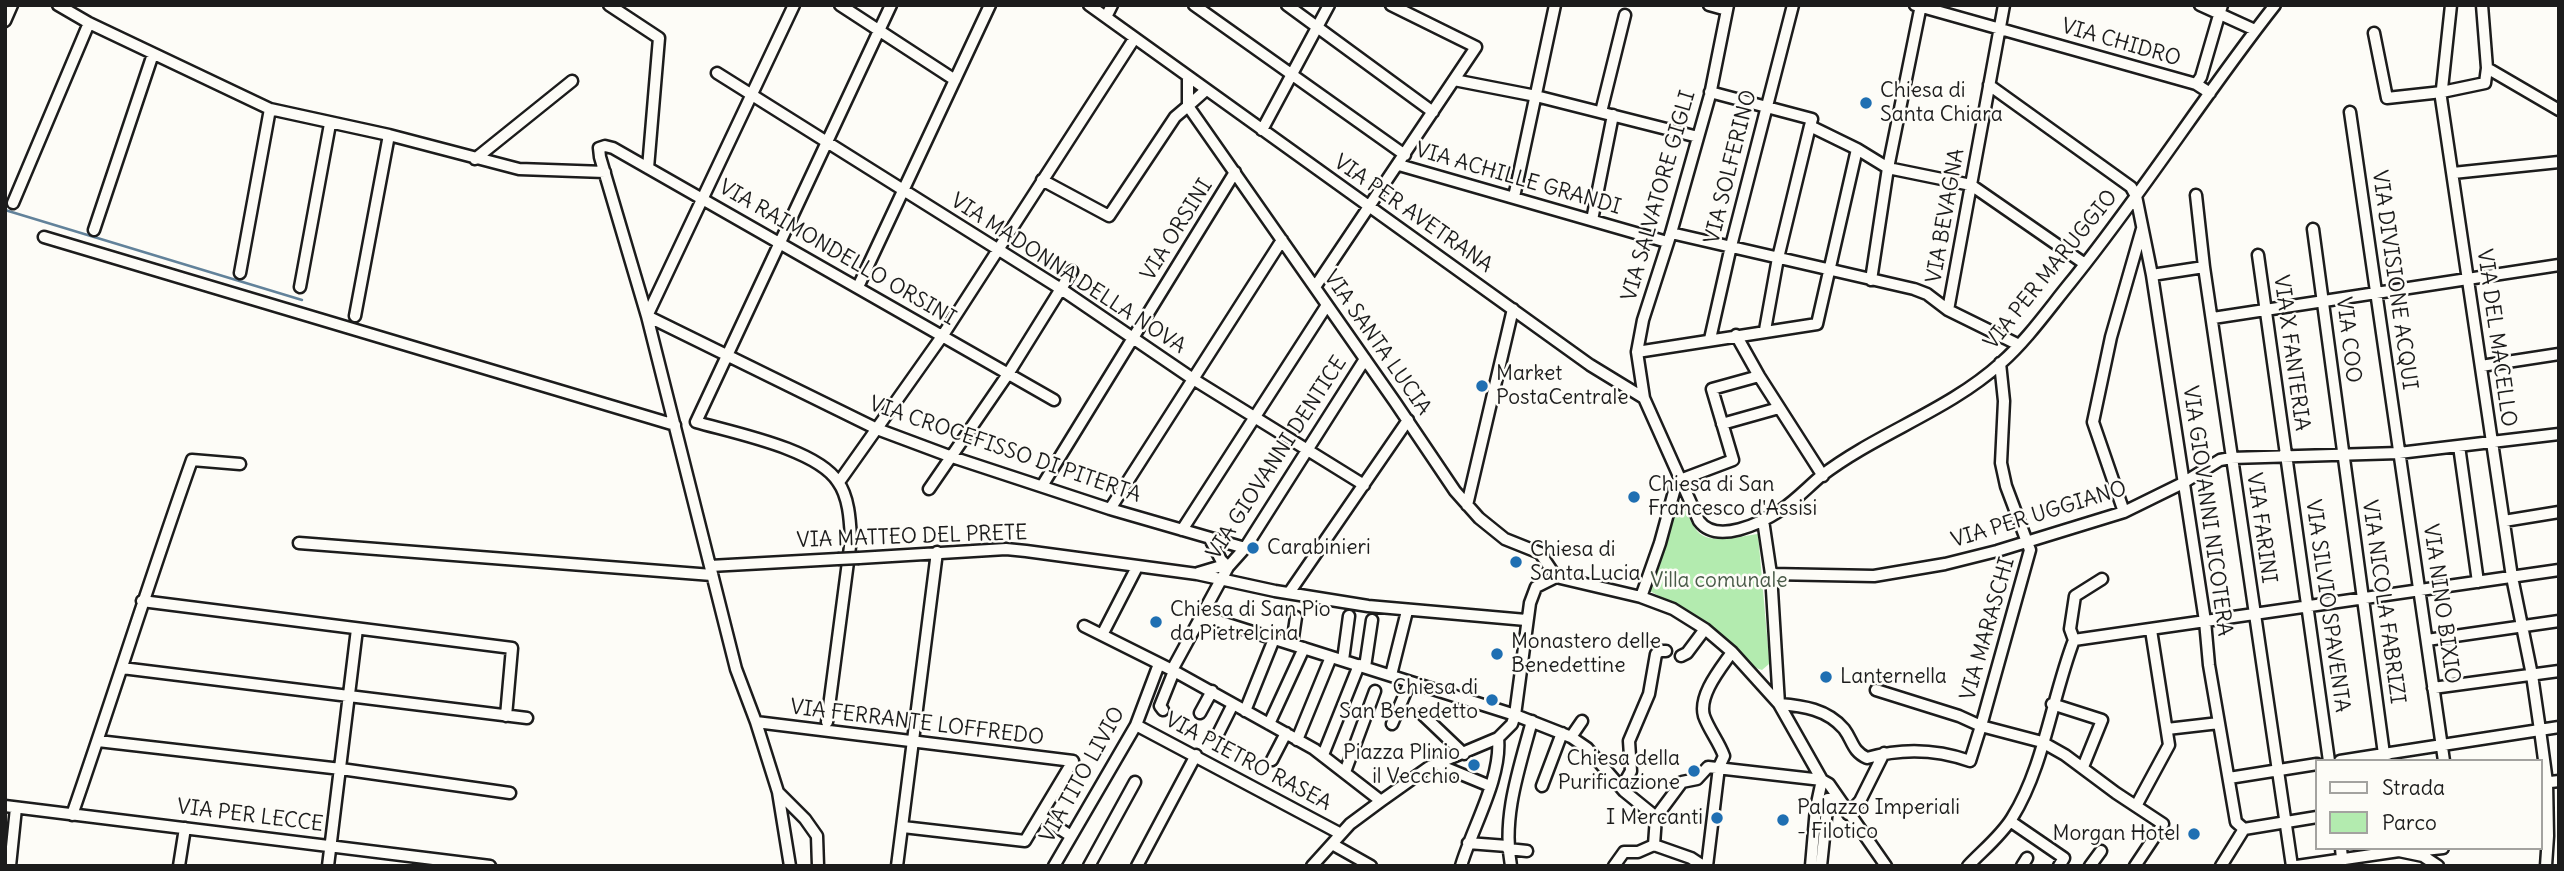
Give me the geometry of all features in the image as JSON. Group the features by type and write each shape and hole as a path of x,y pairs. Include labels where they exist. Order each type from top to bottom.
{"street":[{"path":"5,21 12,5"},
{"path":"58,5 89,23 271,109 389,135 519,169 605,172 647,316 736,669 778,792 790,866"},
{"path":"609,5 659,38 648,168"},
{"path":"647,316 794,5"},
{"path":"840,5 878,33 955,80"},
{"path":"827,722 850,539 849,514 839,482 818,462 800,453 696,422 891,5"},
{"path":"858,287 990,5"},
{"name":"VIA PER AVETRANA","path":"1090,5 1590,365 1644,398"},
{"path":"1106,17 1112,5"},
{"name":"VIA ACHILLE GRANDI","path":"1194,5 1405,155"},
{"path":"1287,5 1433,112"},
{"path":"1262,130 1329,5"},
{"path":"1315,287 1476,47 1391,5"},
{"path":"1514,197 1555,5"},
{"path":"1709,5 1728,8"},
{"name":"VIA SOLFERINO","path":"1710,339 1793,5"},
{"name":"VIA BEVAGNA","path":"1948,310 2004,5"},
{"path":"2200,5 2221,9 2255,30"},
{"name":"VIA PER MARUGGIO","path":"1681,480 1699,521 1708,530 1720,532 1763,520 1783,509 1822,475 1962,390 2000,363 2019,345 2085,264 2275,5"},
{"name":"VIA DEL MACELLO","path":"2451,5 2442,92 2512,577 2532,674 2542,759"},
{"path":"2375,33 2388,98 2442,92 2485,83 2487,68 2482,5"},
{"path":"1871,280 1888,169 1919,6"},
{"name":"VIA CHIDRO","path":"1919,6 2196,84 2210,93"},
{"name":"VIA SALVATORE GIGLI","path":"1644,398 1637,352 1643,320 1698,137 1728,8"},
{"path":"2196,84 2201,77 2221,9"},
{"path":"1601,112 1625,15"},
{"path":"13,203 89,23"},
{"path":"839,482 943,335 1134,39"},
{"path":"94,230 153,54"},
{"path":"2487,68 2559,110"},
{"name":"VIA MADONNA DELLA NOVA","path":"717,73 998,248 1193,379 1364,485"},
{"path":"1188,77 1188,106"},
{"path":"1454,80 1536,96 1698,137"},
{"path":"475,159 572,81"},
{"path":"1989,85 2132,187 2136,196"},
{"path":"1042,180 1108,216 1175,117 1206,90"},
{"path":"1710,92 1812,119 1765,330"},
{"name":"VIA SANTA LUCIA","path":"1188,106 1455,491 1479,518 1505,539 1540,553 1556,577"},
{"path":"240,273 271,109"},
{"name":"VIA DIVISIONE ACQUI","path":"2350,112 2399,453"},
{"path":"1592,220 1613,115"},
{"path":"300,287 330,124"},
{"path":"1810,126 1857,149 1888,169 1971,185 2085,264"},
{"path":"355,316 389,135"},
{"name":"VIA RAIMONDELLO ORSINI","path":"605,172 599,148 605,146 703,198 1054,400"},
{"path":"1637,352 1817,324 1857,149"},
{"path":"2452,173 2559,162"},
{"name":"VIA ACHILLE GRANDI","path":"1399,165 1592,220 1669,237 1731,246 1927,294 1948,310 2019,345"},
{"name":"VIA ORSINI","path":"1042,486 1235,172"},
{"name":"VIA FARINI","path":"2196,195 2284,823 2294,866"},
{"name":"VIA GIOVANNI NICOTERA","path":"2136,196 2152,275 2228,778 2236,822 2244,829"},
{"path":"2124,512 2093,422 2111,337 2142,228"},
{"name":"VIA COO","path":"2313,229 2342,456"},
{"path":"44,237 675,425"},
{"path":"1110,509 1282,240"},
{"name":"VIA X FANTERIA","path":"2258,255 2286,457"},
{"path":"2213,318 2559,265"},
{"path":"2152,275 2204,267"},
{"path":"929,489 1008,374 1072,271"},
{"path":"1182,530 1327,304"},
{"path":"1467,505 1513,309"},
{"name":"VIA CROCEFISSO DI PITERTA","path":"647,316 877,429 952,457 1110,509 1245,548"},
{"path":"1736,335 1822,475"},
{"path":"2481,366 2559,354"},
{"name":"VIA GIOVANNI DENTICE","path":"1163,709 1160,706 1173,670 1228,567 1245,548 1365,359"},
{"path":"2000,363 2004,401 2001,463 2006,486 2027,542"},
{"path":"1641,597 1675,488 1681,480 1733,460 1712,389 1759,376"},
{"path":"1644,398 1681,480"},
{"path":"1722,424 1779,408"},
{"path":"1289,593 1408,420"},
{"name":"VIA PER UGGIANO","path":"1771,574 1874,576 1945,564 2124,512 2183,483 2220,460 2231,458 2399,453 2559,434"},
{"path":"2459,446 2478,582"},
{"name":"VIA NINO BIXIO","path":"2399,453 2444,759"},
{"name":"VIA NICOLA FABRIZI","path":"2342,456 2385,757"},
{"name":"VIA SILVIO SPAVENTA","path":"2286,457 2329,759"},
{"path":"72,815 142,601 192,460 240,464"},
{"path":"2504,521 2559,512"},
{"path":"1763,520 1771,574 1779,704"},
{"path":"1210,539 1221,560 1228,567"},
{"name":"VIA MARASCHI","path":"1884,753 1947,753 1970,761 2030,550 2027,542"},
{"name":"VIA MATTEO DEL PRETE","path":"299,543 711,570 1006,549 1197,574 1289,593 1408,611 1527,620"},
{"path":"897,866 937,552"},
{"path":"1102,635 1137,567"},
{"name":"VIA MATTEO DEL PRETE","path":"1197,574 1218,567 1228,567"},
{"path":"2074,640 2559,570"},
{"path":"1312,866 1350,824 1429,767 1498,738 1512,723 1530,603 1536,587 1556,577 1641,597 1673,609 1732,652 1779,704 1822,780 1816,808 1811,866"},
{"path":"1968,866 2010,821 2024,793 2074,640 2070,629 2075,596 2102,579"},
{"path":"142,601 512,648 506,716"},
{"path":"1391,675 1408,611"},
{"path":"1202,616 1515,715 1567,735 1587,748 1624,791 1656,817"},
{"path":"1343,660 1349,616"},
{"path":"1292,645 1296,617"},
{"path":"1323,755 1362,666 1372,620"},
{"path":"2427,640 2559,621"},
{"path":"1084,626 1173,670 1286,733 1323,755 1381,802"},
{"path":"328,866 357,629"},
{"path":"1681,656 1687,653 1704,629"},
{"path":"2136,806 2169,745 2151,630"},
{"path":"1244,711 1274,640"},
{"path":"1269,724 1304,648"},
{"path":"1614,866 1624,852 1638,852 1654,845 1705,866 1718,767 1724,756 1704,718 1703,708 1707,691 1732,652"},
{"path":"1622,787 1631,771 1629,741 1649,694 1661,653"},
{"path":"1297,740 1331,657"},
{"name":"VIA TITO LIVIO","path":"1054,866 1136,725 1159,664"},
{"path":"122,668 527,719"},
{"path":"1755,677 1768,679 1775,670"},
{"path":"2433,688 2559,670"},
{"path":"1392,724 1410,682"},
{"path":"1876,690 1959,716 1981,726 2042,742 2083,767 2163,824 2135,866"},
{"path":"1200,713 1212,691"},
{"path":"1345,772 1375,691"},
{"path":"1218,734 1233,704"},
{"path":"1779,704 1816,709 1843,729 1860,755 1867,758 1884,753"},
{"path":"2052,704 2102,720 2083,767"},
{"path":"1422,713 1464,754"},
{"path":"1511,866 1507,829 1516,780 1532,721"},
{"name":"VIA FERRANTE LOFFREDO","path":"756,722 1073,761 1040,816"},
{"path":"1542,786 1567,735 1582,722"},
{"path":"2167,729 2219,723"},
{"name":"VIA PIETRO RASEA","path":"1136,725 1341,834"},
{"path":"2362,759 2559,727"},
{"path":"1272,760 1286,733"},
{"path":"1461,866 1490,786 1499,749 1498,738"},
{"path":"98,741 341,769 510,793"},
{"path":"1848,814 1860,800 1884,753"},
{"path":"1138,866 1196,755"},
{"path":"2228,778 2316,764"},
{"path":"1439,765 1490,786"},
{"path":"1654,845 1656,817 1682,782 1697,779 1708,768 1718,767 1734,772 1822,780 1829,784 1886,866"},
{"path":"2544,783 2559,781"},
{"path":"1089,866 1135,782"},
{"name":"VIA DEL MACELLO","path":"2544,783 2549,837 2546,866"},
{"path":"778,792 805,819 817,836 818,866"},
{"path":"1821,866 1828,799 1831,799 1878,866"},
{"path":"9,866 11,807"},
{"name":"VIA PER LECCE","path":"11,807 490,866"},
{"path":"902,827 1024,841 1040,816 1071,836"},
{"path":"2221,866 2244,829 2316,817"},
{"path":"2010,821 2064,858 2059,866"},
{"path":"179,866 185,828"},
{"path":"1468,843 1527,851"},
{"path":"1332,844 1371,866"},
{"path":"2090,866 2101,850"},
{"path":"2294,866 2342,854 2399,850 2423,856 2438,866"}],"green space":[{"name":"Villa comunale","path":"1678,500 1695,528 1707,537 1724,539 1758,534 1769,658 1769,664 1762,670 1751,665 1706,625 1650,591"}],"waterway":[{"path":"5,210 302,300"}],"place":[{"name":"Chiesa di Santa Chiara","path":"1866,103"},
{"name":"Market PostaCentrale","path":"1482,386"},
{"name":"Chiesa di San Francesco d'Assisi","path":"1634,497"},
{"name":"Carabinieri","path":"1253,548"},
{"name":"Chiesa di Santa Lucia","path":"1516,562"},
{"name":"Chiesa di San Pio da Pietrelcina","path":"1156,622"},
{"name":"Monastero delle Benedettine","path":"1497,654"},
{"name":"Lanternella","path":"1826,677"},
{"name":"Chiesa di San Benedetto","path":"1492,700"},
{"name":"Piazza Plinio il Vecchio","path":"1474,765"},
{"name":"Chiesa della Purificazione","path":"1694,771"},
{"name":"I Mercanti","path":"1717,818"},
{"name":"Palazzo Imperiali - Filotico","path":"1783,820"},
{"name":"Morgan Hotel","path":"2194,834"}]}
